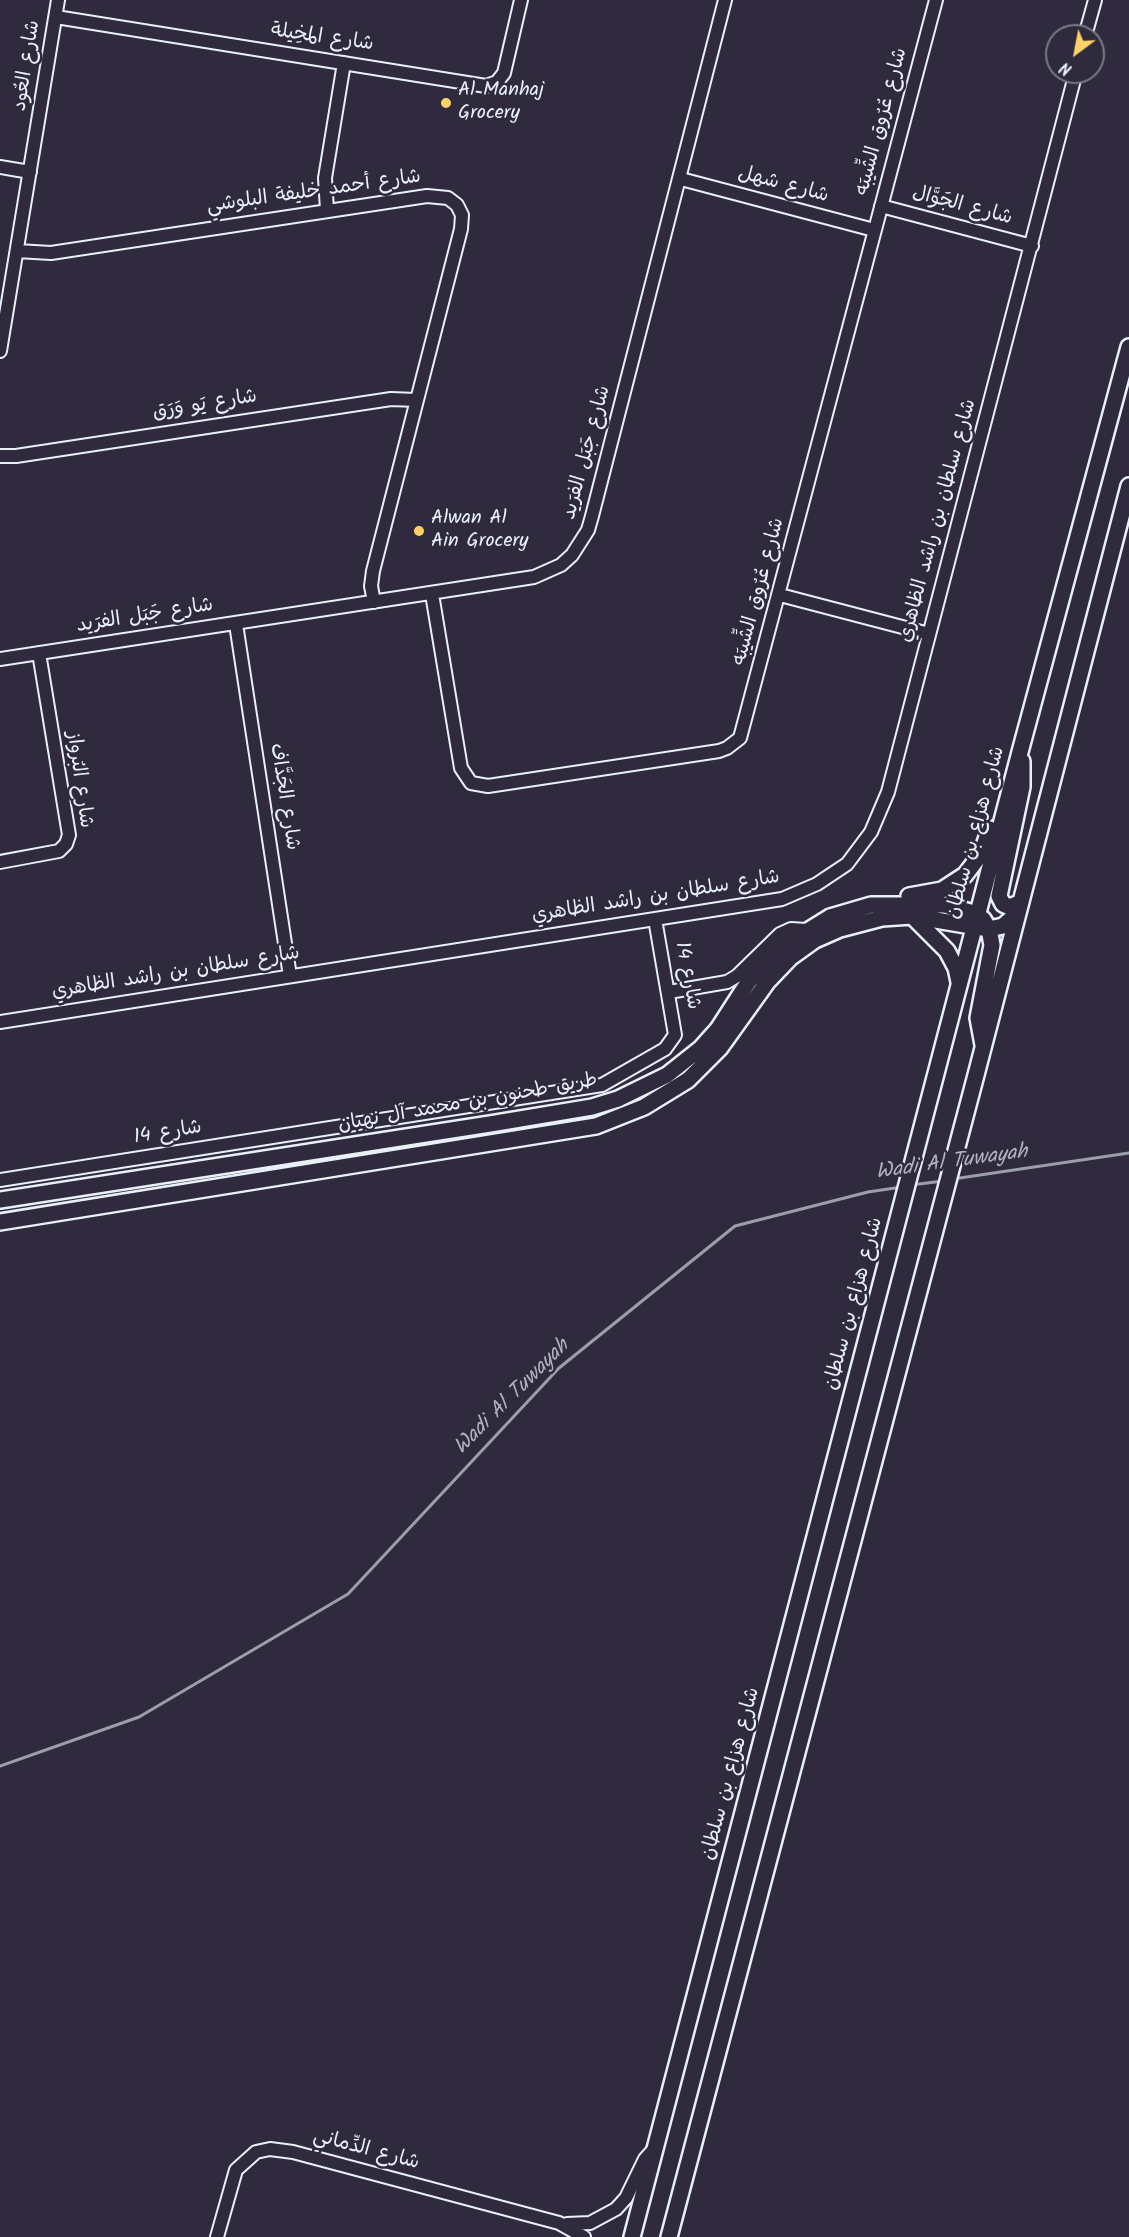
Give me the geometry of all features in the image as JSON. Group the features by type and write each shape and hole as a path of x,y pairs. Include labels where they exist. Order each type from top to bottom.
{"main road":[{"name":"شارع هزاع بن سلطان","path":"632,2237 959,985 980,923 1020,752 1129,347"},
{"path":"669,2237 1129,486"},
{"path":"1019,908 1006,906 999,896 1022,787 1023,764 1020,752"},
{"path":"857,908 884,899 942,890 965,875 985,847 1006,772 1020,752"},
{"name":"طريق طحنون بن محمد آل نهيان","path":"1,1199 374,1143 605,1103 667,1076 710,1039 749,981 768,958 806,930 830,917 857,908 891,903 928,903 945,905 980,923"},
{"path":"0,1222 579,1130 612,1120 644,1107 675,1089 710,1059 768,981 803,947 854,924 912,916 1003,926 1019,908"},
{"path":"912,916 953,959 959,985"},
{"path":"980,923 992,951 978,1018 983,1047"},
{"path":"380,1162 415,1151 482,1139 489,1135 490,1124"}],"street":[{"name":"شارع العُود","path":"0,351 58,0"},
{"name":"شارع المخِيلة","path":"56,17 492,84 504,73 521,0"},
{"name":"شارع جَبَل الفرَيد","path":"0,659 432,594 541,575 561,565 581,543 592,516 681,179 725,0"},
{"name":"شارع عُرُوق الشِّيبَه","path":"432,594 461,768 471,783 488,786 719,751 735,744 745,730 936,0"},
{"path":"1088,24 1095,0"},
{"path":"327,210 325,178 344,63"},
{"name":"شارع سلطان بن راشد الظاهري","path":"0,1022 782,899 817,885 847,864 861,848 882,813 1073,84"},
{"path":"0,167 30,172"},
{"name":"شارع شهل","path":"681,179 874,230"},
{"name":"شارع أحمد خليفة البلوشي","path":"17,251 51,253 433,195 448,198 457,205 462,215 461,229 373,571 371,586 374,602"},
{"name":"شارع الجَوَّال","path":"881,206 1032,246"},
{"name":"شارع يَو وَرَق","path":"0,456 16,456 390,399 416,400"},
{"path":"1116,533 1129,506"},
{"path":"780,595 929,634"},
{"name":"شارع الجَدَّاف","path":"236,624 290,976"},
{"name":"شارع البُرواز","path":"0,862 59,851 69,835 39,653"},
{"name":"شارع 14","path":"0,1180 602,1085 671,1042 676,1030 655,919"},
{"path":"669,992 727,982 737,976 780,934 791,929 806,930"},
{"path":"366,1124 374,1143"},
{"path":"334,1148 340,1138 341,1126"},
{"name":"شارع الدِّماني","path":"217,2237 236,2170 256,2152 270,2149 293,2152 560,2223 590,2223 616,2209 626,2198 645,2159 657,2146"},
{"name":"شارع الدِّماني","path":"560,2223 584,2237"}],"waterway":[{"name":"Wadi Al Tuwayah","path":"953,1179 1129,1153"},
{"name":"Wadi Al Tuwayah","path":"911,1185 943,1181"},
{"name":"Wadi Al Tuwayah","path":"0,1766 139,1717 348,1594 559,1368 735,1226 868,1192 902,1187"}],"place":[{"name":"Al Manhaj Grocery","path":"446,103"},
{"name":"Alwan Al Ain Grocery","path":"419,531"}]}
